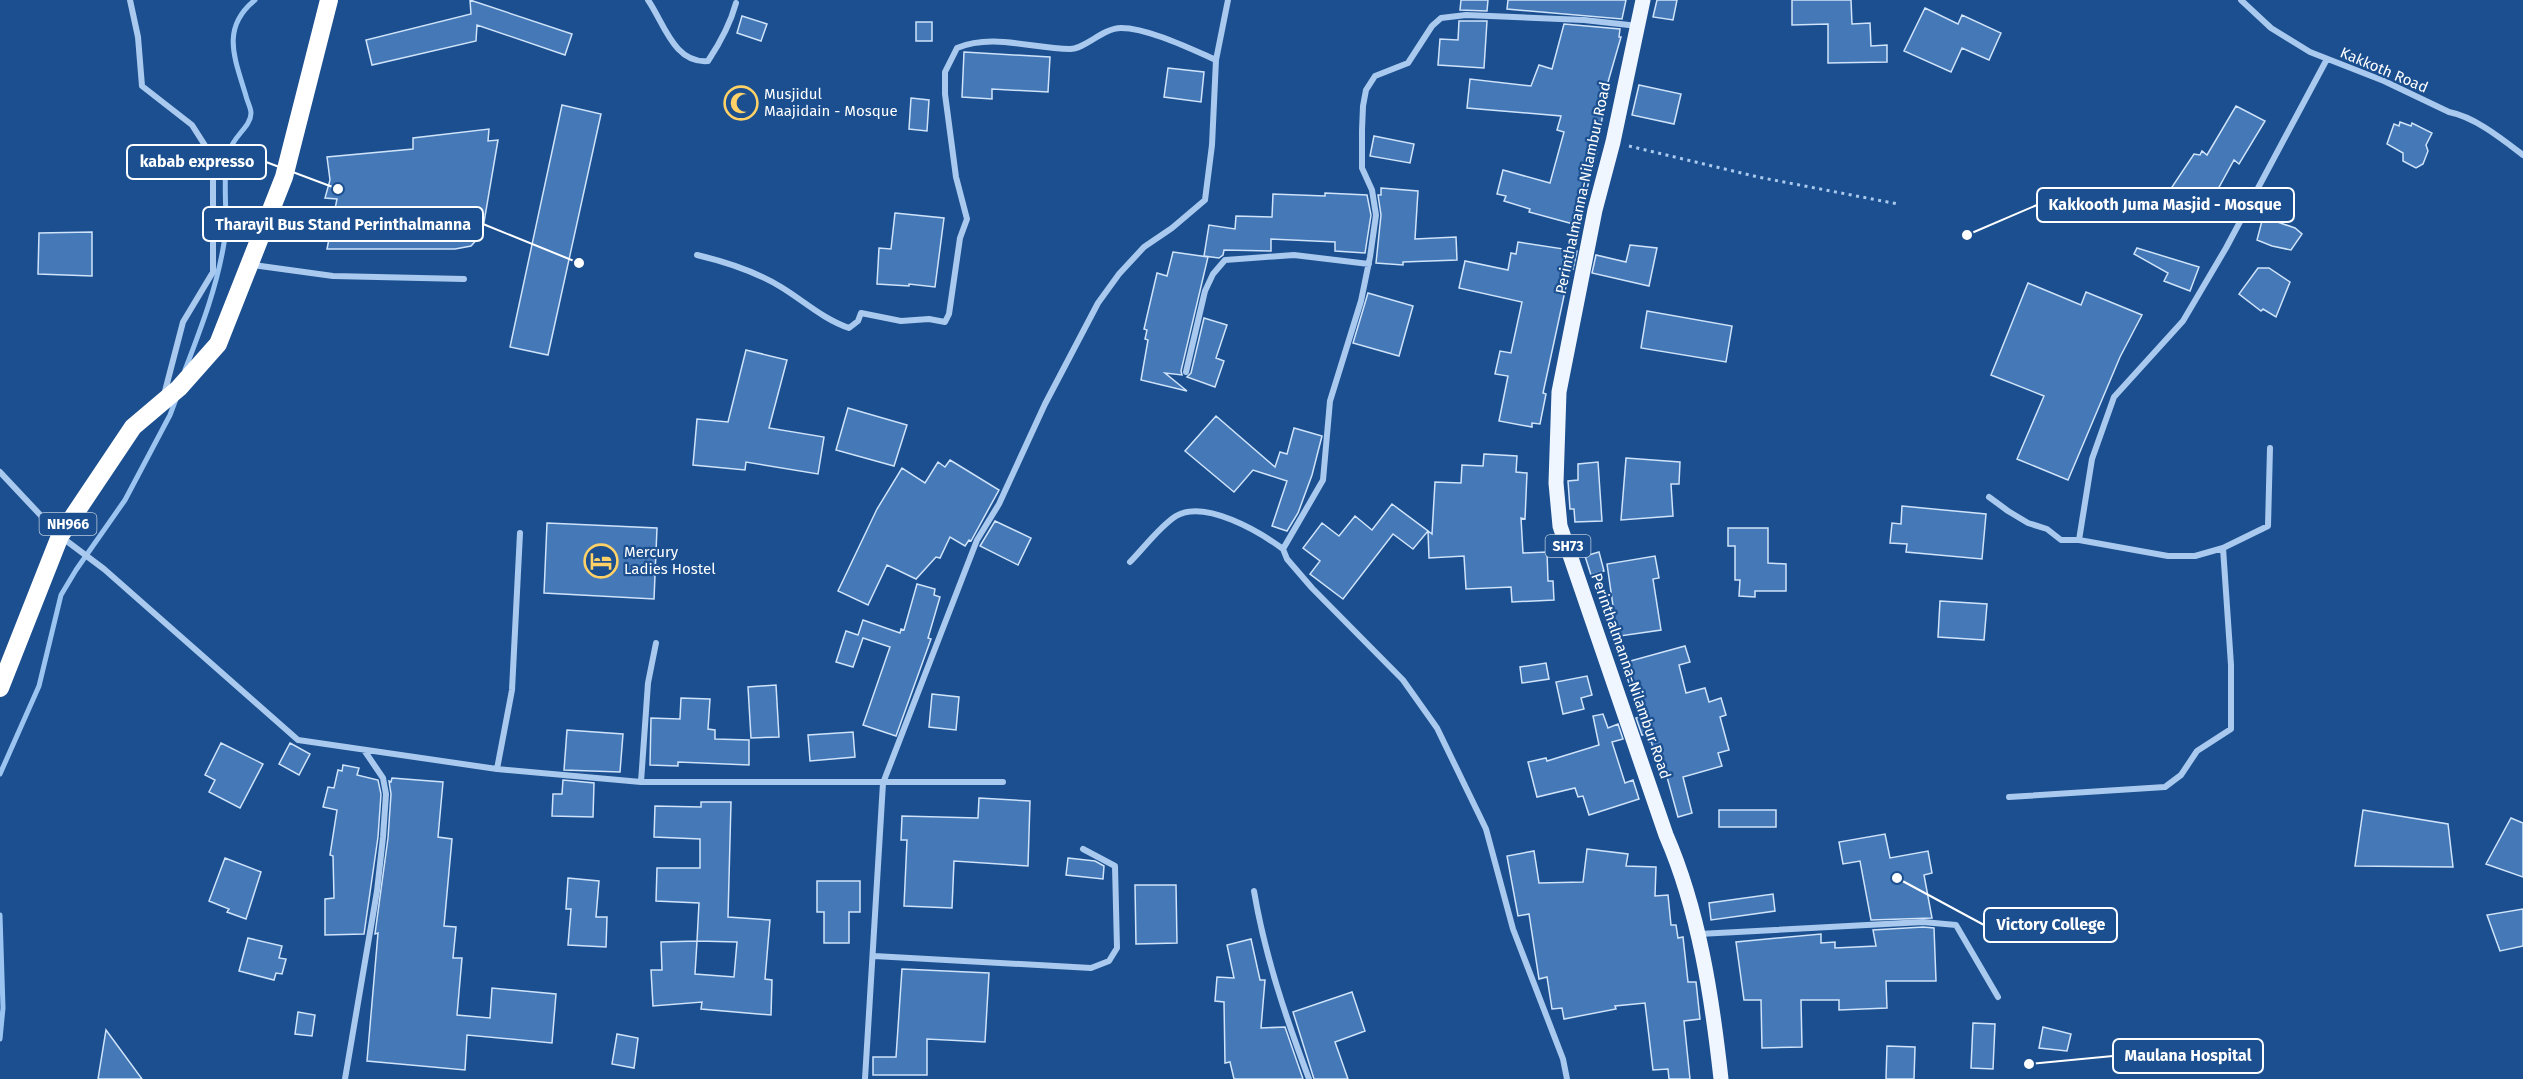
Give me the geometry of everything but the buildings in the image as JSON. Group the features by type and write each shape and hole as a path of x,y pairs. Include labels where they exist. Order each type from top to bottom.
{"highway":[{"name":"NH966","path":"0,688 60,536 133,427 184,382 218,344 284,177 329,0"}],"main road":[{"name":"Perinthalmanna-Nilambur Road","path":"1643,0 1624,81 1613,142 1595,210 1560,392 1556,496 1560,526 1666,835 1676,858 1698,934 1721,1079"}],"street":[{"path":"130,0 138,37 142,86 192,124 213,158 213,272 183,322 162,401"},
{"path":"648,0 675,45 688,59 697,62 708,61 718,46 729,26 736,3"},
{"path":"865,1079 865,1044 874,956 884,783 977,540 999,504 1045,404 1094,312 1119,274 1144,247 1172,228 1205,200 1212,145 1216,60 1228,0"},
{"name":"Kakkoth Road","path":"2241,0 2271,28 2310,52 2457,114 2500,138 2523,155"},
{"path":"1283,549 1323,480 1330,401 1360,301 1368,264 1376,215 1372,190 1362,168 1363,106 1366,90 1375,76 1408,63 1432,26 1441,18 1451,16 1584,20 1638,26"},
{"path":"697,255 746,269 780,286 816,312 849,328 858,321 861,314 901,321 929,319 945,322 949,314 960,238 967,219 956,177 945,94 945,72 957,48 971,42 989,41 1074,49 1098,35 1120,28 1156,36 1216,60"},
{"path":"2079,540 2092,459 2114,397 2184,321 2226,248 2327,59"},
{"path":"1186,372 1205,291 1213,274 1225,260 1294,255 1368,264"},
{"path":"249,265 333,276 464,279"},
{"path":"1989,497 2028,523 2047,529 2061,540 2079,540 2168,556 2195,556 2223,548 2268,526 2270,448"},
{"path":"0,472 60,536 93,561 298,740 497,769 641,782 1004,782"},
{"path":"1130,562 1177,516 1189,512 1217,516 1244,524 1260,532 1283,549 1287,559 1312,588 1403,680 1437,728 1486,828 1513,928 1563,1059 1567,1079"},
{"path":"497,769 512,690 520,533"},
{"path":"2009,797 2165,787 2181,775 2197,751 2231,729 2231,665 2223,548"},
{"path":"641,782 648,683 656,643"},
{"path":"345,1079 377,891 386,794 383,778 363,750"},
{"path":"874,956 1091,968 1109,961 1117,948 1115,866 1083,849"},
{"path":"1254,891 1266,952 1309,1079"},
{"path":"1698,934 1923,922 1956,926 1998,997"}],"path":[{"path":"1613,142 1758,177 1898,204"}],"waterway":[{"path":"185,370 208,307 221,259 225,232 226,174 229,152 234,141 248,123 251,113 233,45 237,22 255,0"},
{"path":"0,774 39,686 61,595 125,500 170,415 176,399"},
{"path":"0,915 3,1008 0,1039"}],"place":[{"name":"Musjidul Maajidain - Mosque","path":"741,103"},
{"name":"kabab expresso","path":"338,189"},
{"name":"Kakkooth Juma Masjid - Mosque","path":"1967,235"},
{"name":"Tharayil Bus Stand Perinthalmanna","path":"579,263"},
{"name":"Mercury Ladies Hostel","path":"601,561"},
{"name":"Victory College","path":"1897,878"},
{"name":"Maulana Hospital","path":"2029,1064"}]}
